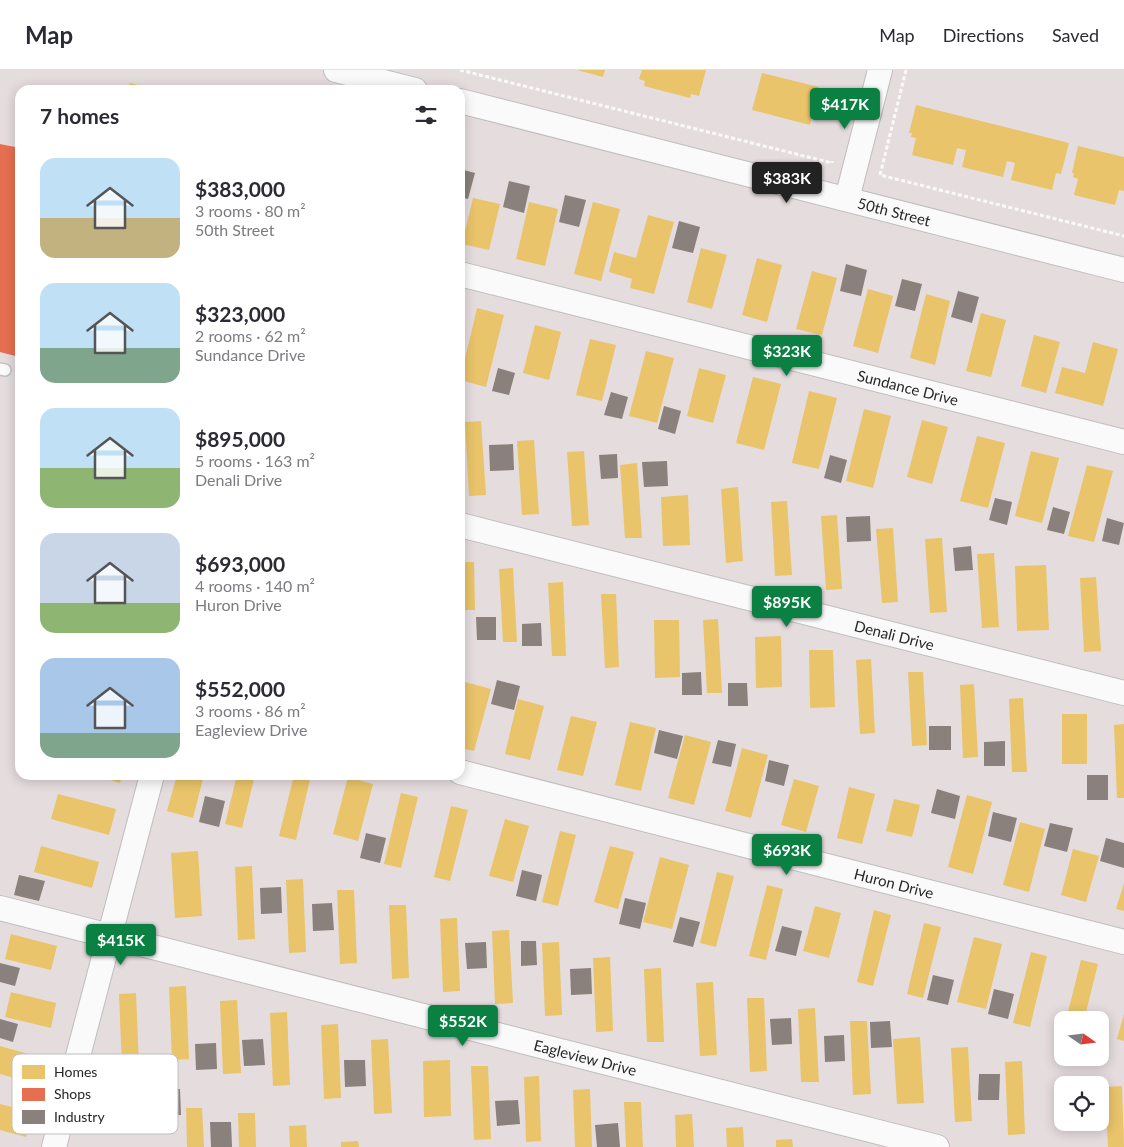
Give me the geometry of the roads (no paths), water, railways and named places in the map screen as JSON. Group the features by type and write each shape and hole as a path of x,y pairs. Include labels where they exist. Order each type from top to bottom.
{"street":[{"path":"336,70 395,85"},
{"path":"847,199 880,70"},
{"name":"50th Street","path":"465,102 1124,270"},
{"name":"Sundance Drive","path":"465,275 1124,442"},
{"name":"Denali Drive","path":"465,526 1124,693"},
{"name":"Huron Drive","path":"465,773 1124,942"},
{"path":"78,1054 151,780"},
{"name":"Eagleview Drive","path":"0,908 937,1147"},
{"path":"54,1147 57,1134"}]}
